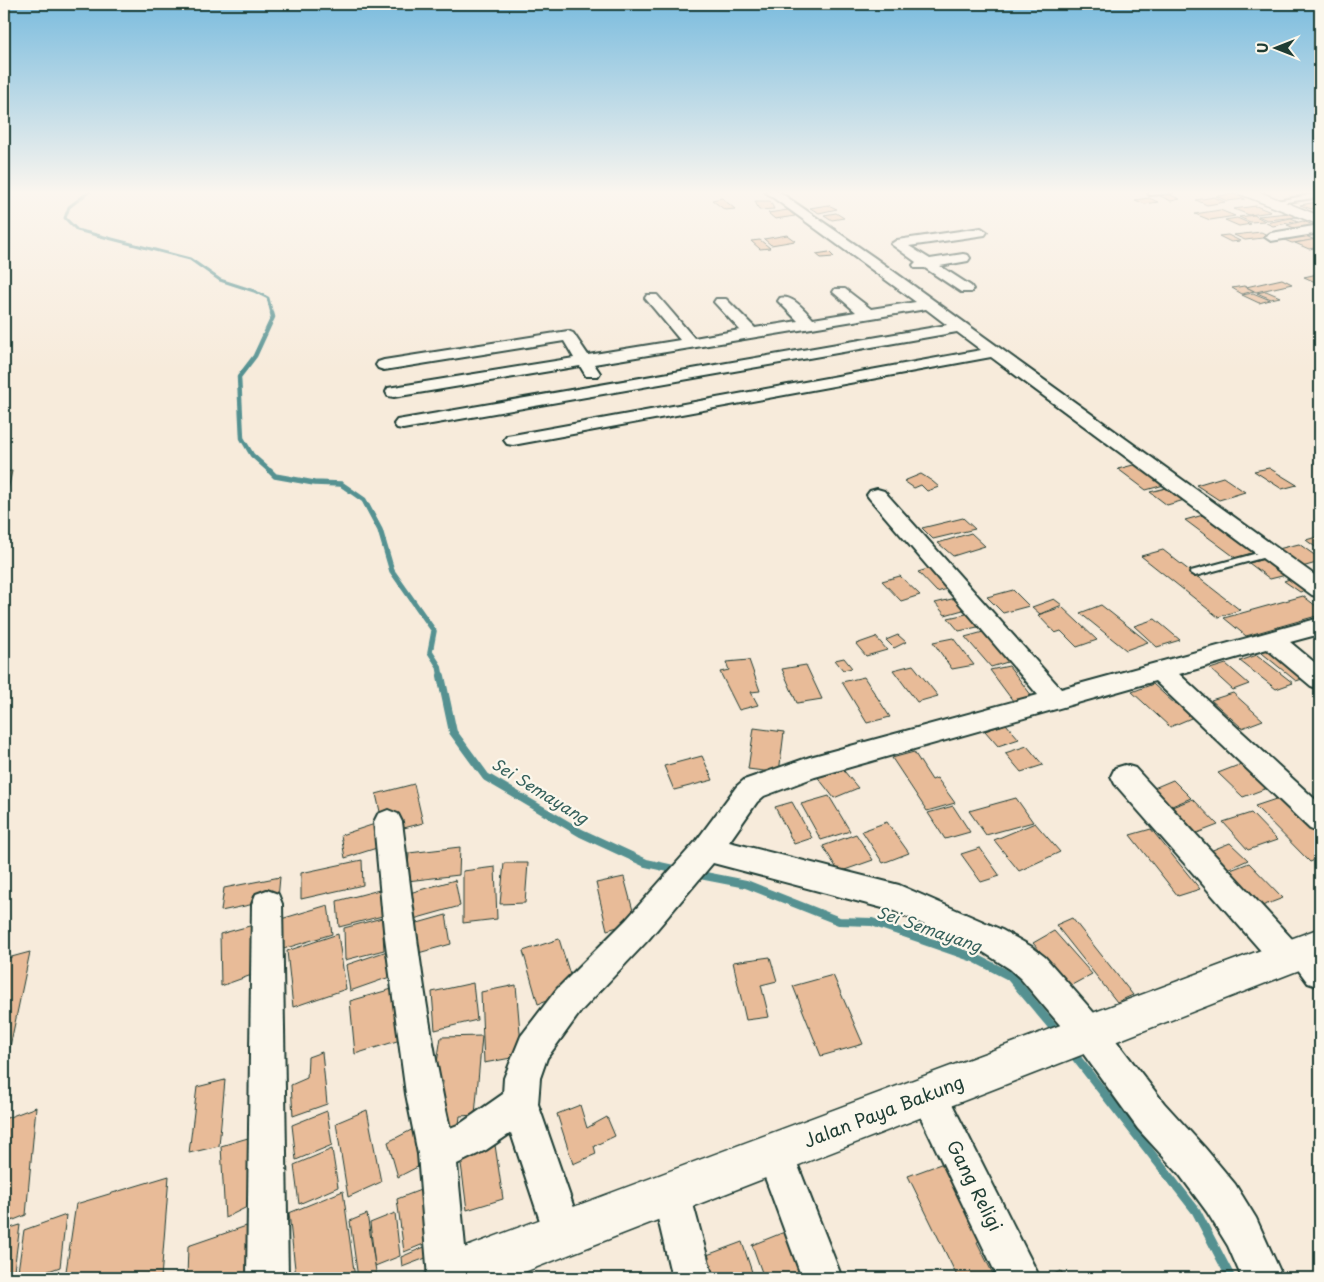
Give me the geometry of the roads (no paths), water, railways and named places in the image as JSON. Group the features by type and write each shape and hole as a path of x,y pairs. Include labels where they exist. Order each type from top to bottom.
{"main road":[{"name":"Jalan Paya Bakung","path":"448,1278 1081,1036 1308,956"}],"street":[{"path":"855,251 1320,590"},
{"path":"907,251 966,289"},
{"path":"884,271 963,258"},
{"path":"840,292 868,314"},
{"path":"652,298 690,343"},
{"path":"785,301 810,324"},
{"path":"721,302 751,333"},
{"path":"394,392 929,304"},
{"path":"403,424 961,328"},
{"path":"384,365 568,336 622,420"},
{"path":"513,440 994,352"},
{"path":"876,495 994,627 1055,699"},
{"path":"563,1234 520,1104 522,1078 533,1048 569,1000 637,930 694,862 747,794 761,784 810,768 1320,626"},
{"path":"1272,640 1320,680"},
{"path":"1160,672 1320,820"},
{"path":"1125,776 1308,956"},
{"path":"388,822 400,930 424,1094 437,1154 448,1278"},
{"path":"694,862 881,893 992,940 1021,958 1033,968 1081,1036 1192,1161 1221,1198 1242,1232 1263,1278"},
{"path":"267,904 268,1278"},
{"name":"Gang Religi","path":"928,1095 1020,1278"},
{"path":"437,1154 473,1137 520,1104"},
{"path":"775,1153 822,1278"},
{"path":"671,1193 693,1278"}],"lane":[{"path":"1195,573 1269,553"}],"waterway":[{"name":"Sei Semayang","path":"158,251 190,259 220,280 254,291 268,298 272,314"},
{"name":"Sei Semayang","path":"271,472 252,455 242,438 239,377 255,356 273,317 272,313"},
{"name":"Sei Semayang","path":"271,472 275,476 314,483 341,484 364,500 380,530 392,571 434,631 430,652 439,666 441,677"},
{"name":"Sei Semayang","path":"441,676 453,732 486,777 581,833 646,863 678,870"},
{"name":"Sei Semayang","path":"695,874 746,884 839,921 872,922 927,941"},
{"name":"Sei Semayang","path":"923,940 975,958 1010,976 1058,1033"},
{"name":"Sei Semayang","path":"1071,1051 1196,1211 1231,1278"}]}
